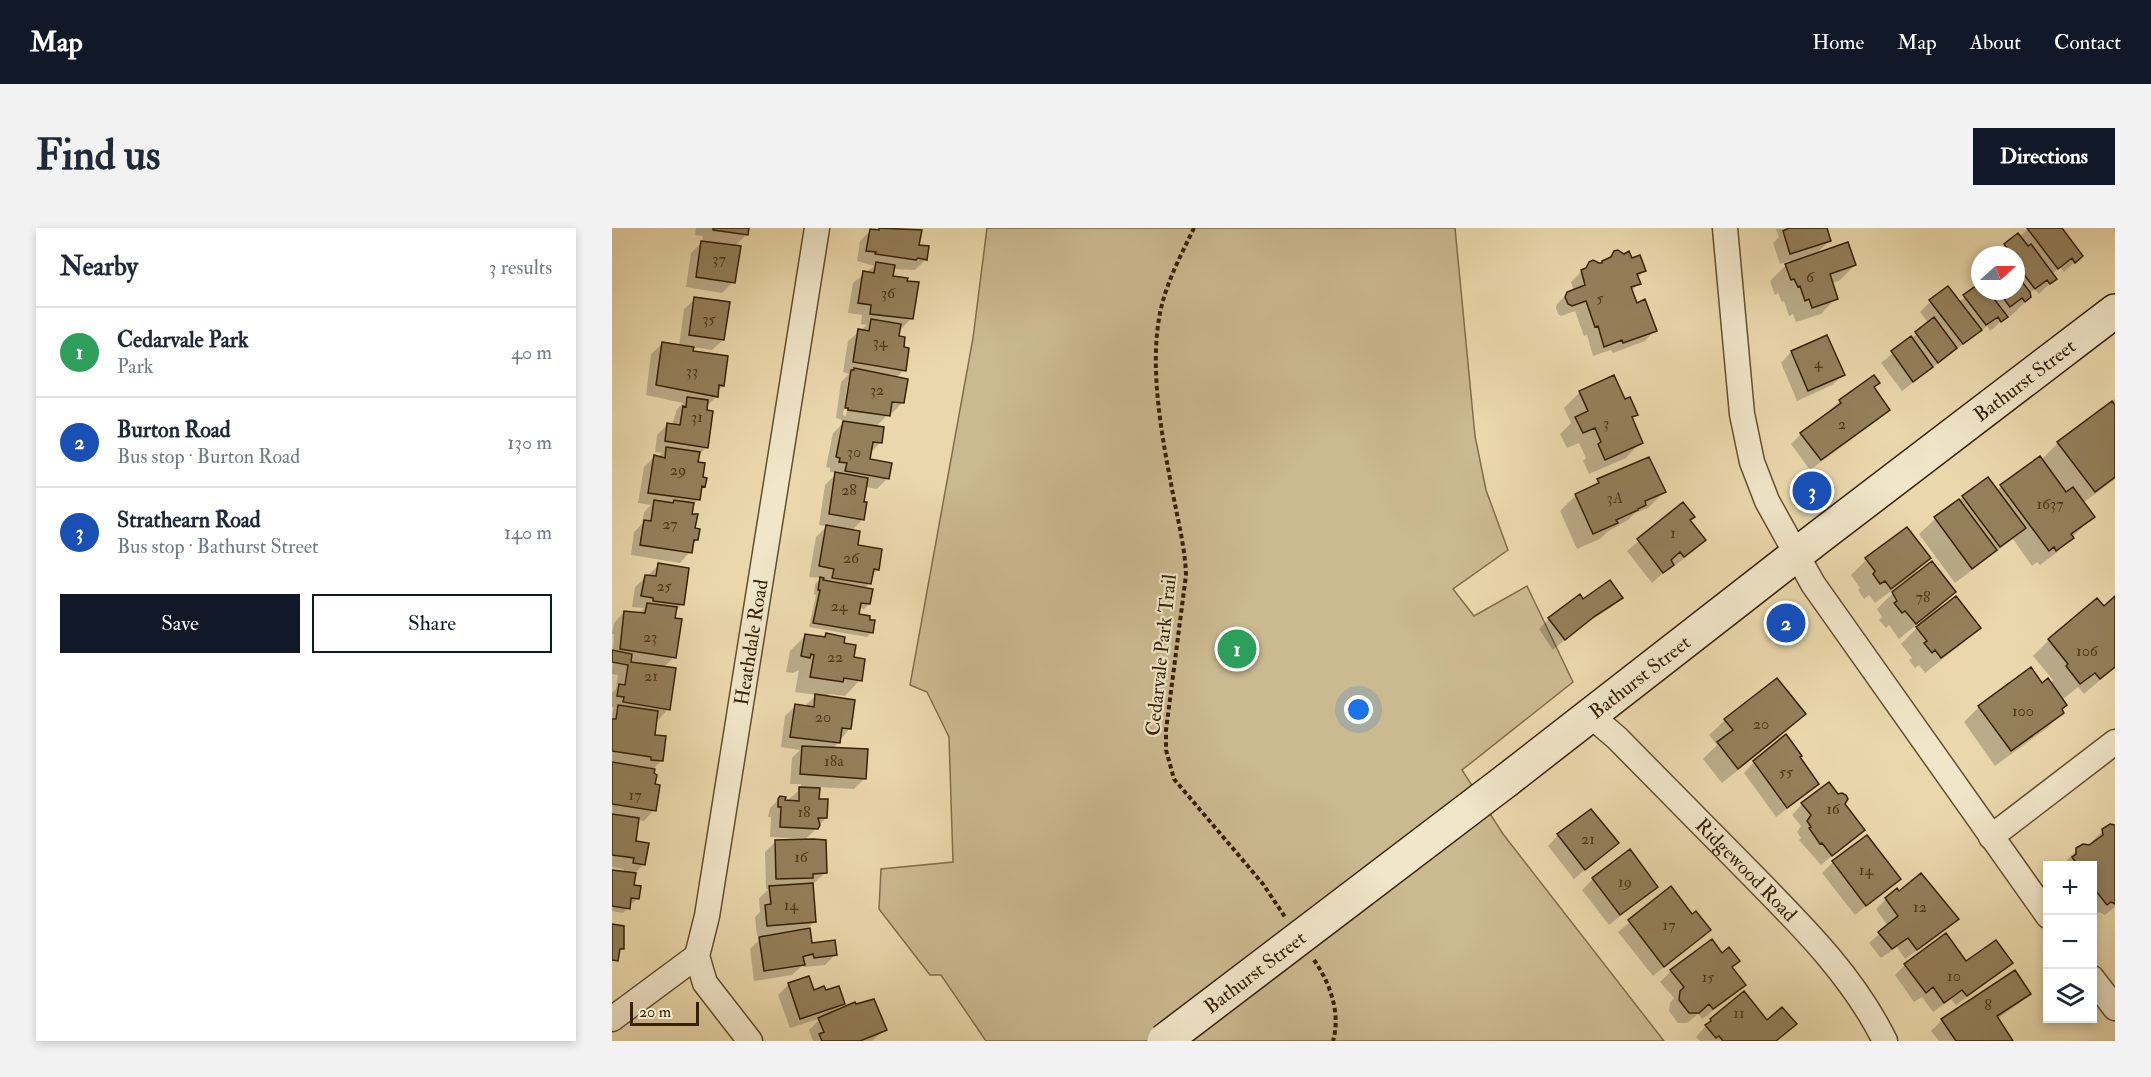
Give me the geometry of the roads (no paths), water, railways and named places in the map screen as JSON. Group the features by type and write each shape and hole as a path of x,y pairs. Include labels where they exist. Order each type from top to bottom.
{"main road":[{"name":"Bathurst Street","path":"1164,1041 1507,780 2115,310"}],"street":[{"name":"Heathdale Road","path":"697,957 709,904 816,228"},
{"path":"1725,228 1742,414 1752,462 1767,501 1813,584 2047,915"},
{"name":"Ridgewood Road","path":"1590,715 1617,738 1837,964 1872,1015 1885,1041"},
{"path":"1991,837 2115,742"},
{"path":"612,1019 697,957 705,983 750,1041"},
{"path":"2097,985 2115,1008"}],"place":[{"name":"Strathearn Road","path":"1812,491"},
{"name":"Burton Road","path":"1786,623"},
{"name":"Cedarvale Park","path":"1237,649"}]}
